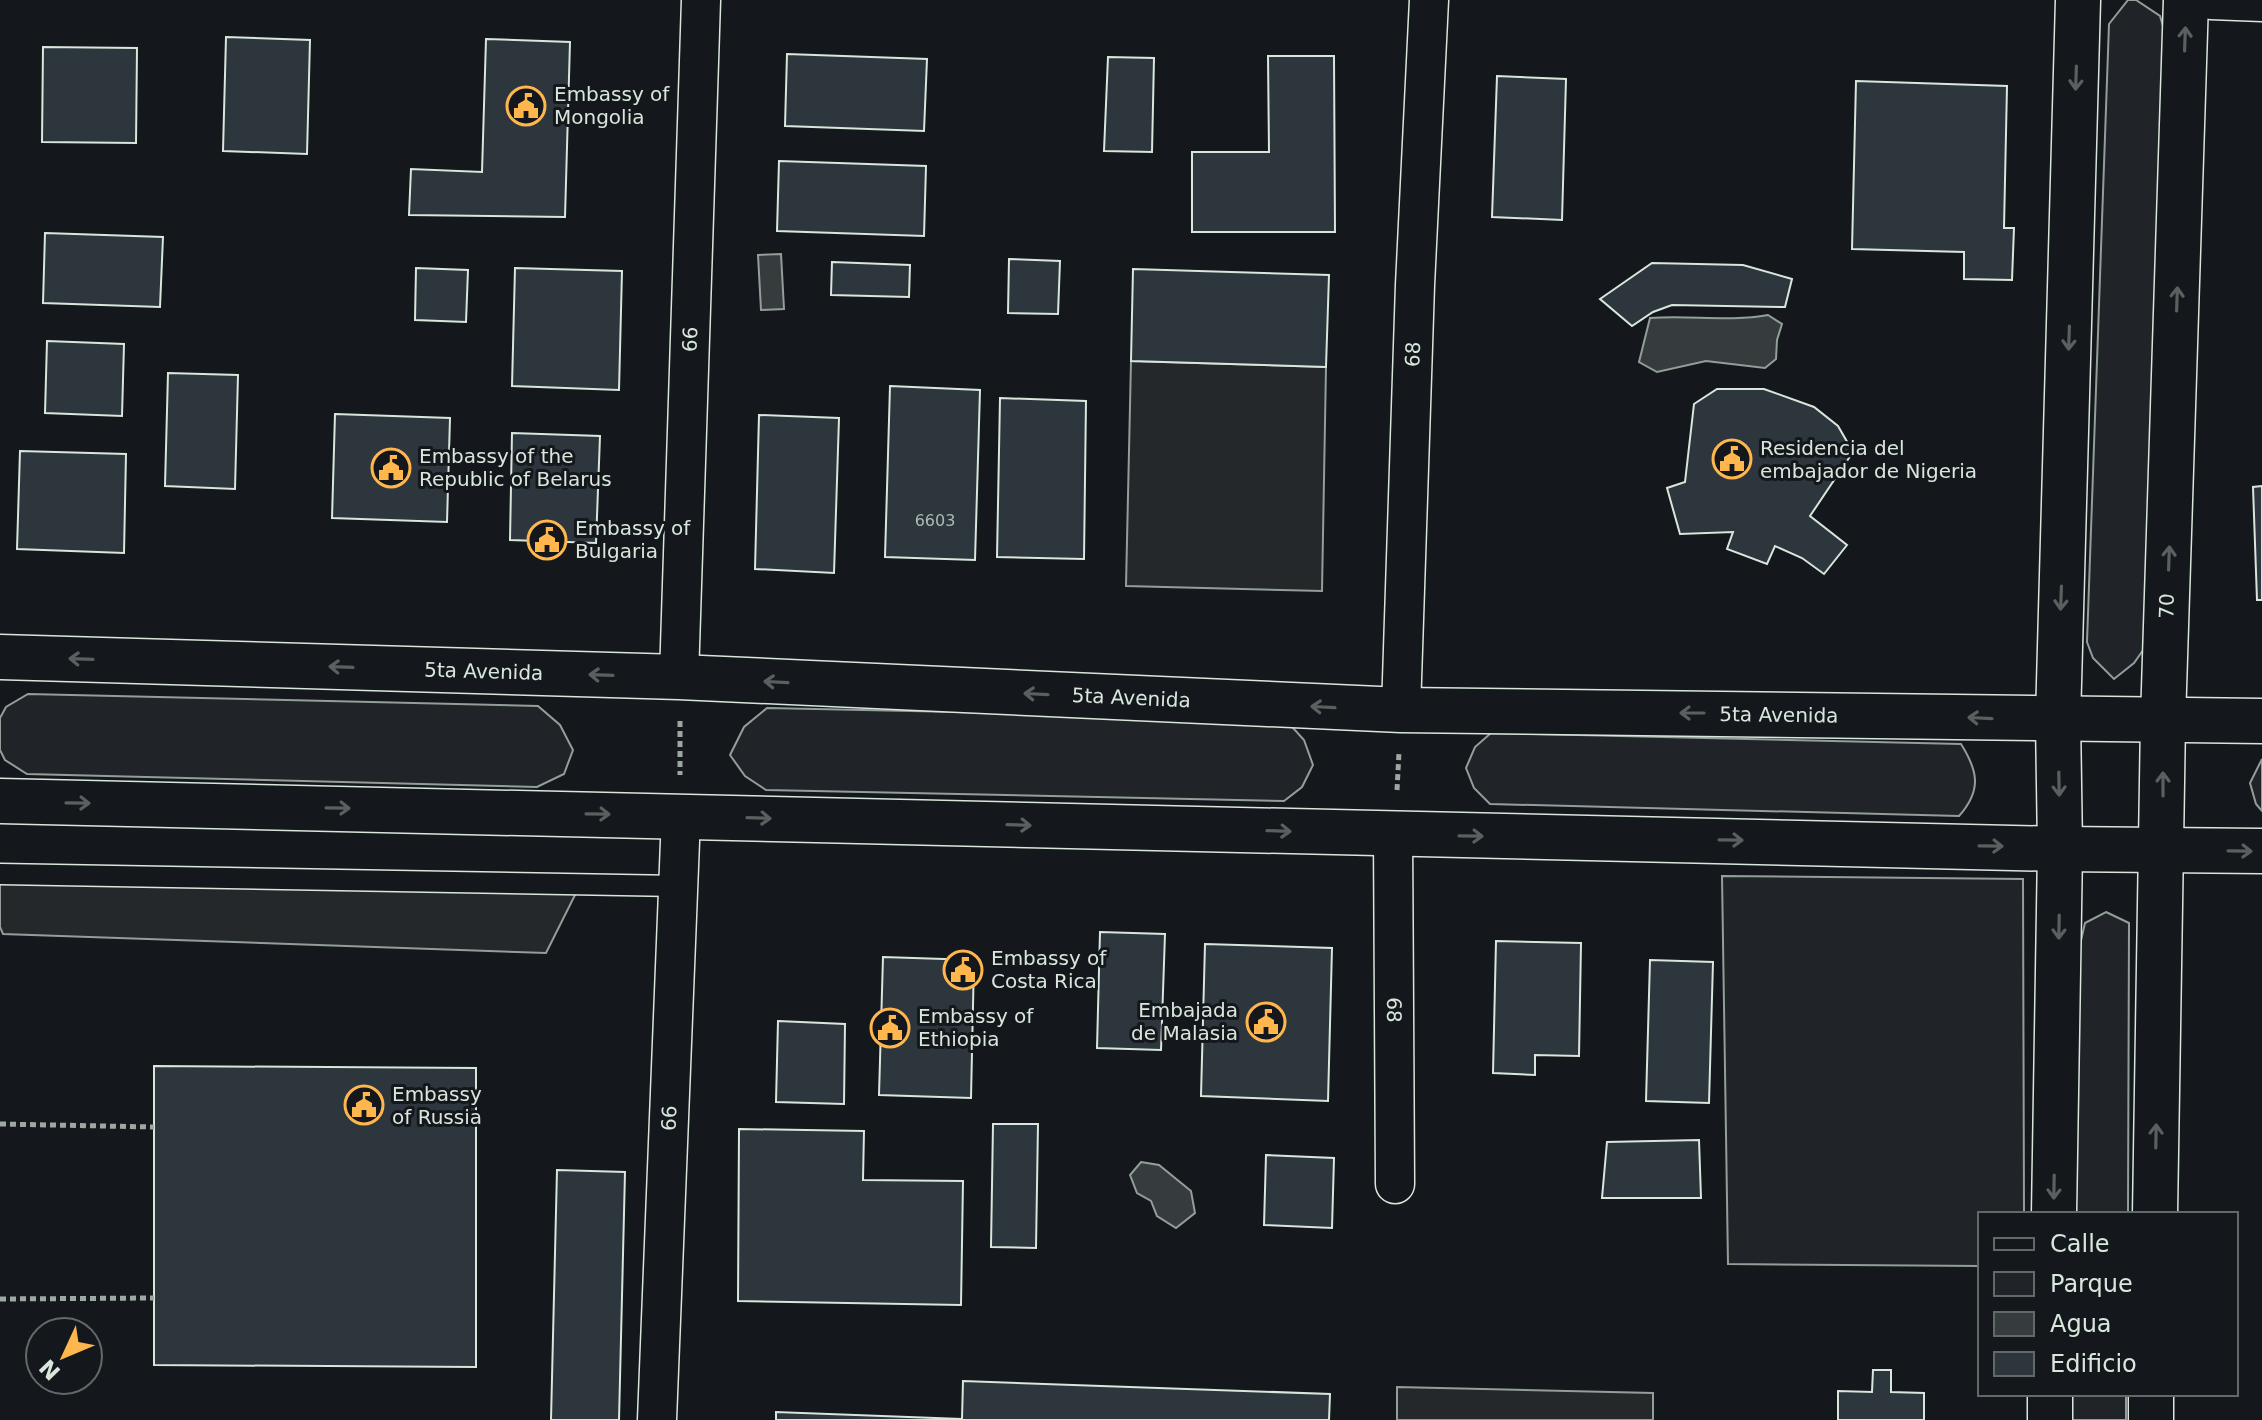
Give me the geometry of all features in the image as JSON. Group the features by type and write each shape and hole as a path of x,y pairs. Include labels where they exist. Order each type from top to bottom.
{"main road":[{"path":"2054,1212 2060,849 2058,719 2078,0"},
{"name":"70","path":"2155,1212 2163,720 2186,0"},
{"name":"5ta Avenida","path":"0,657 679,677 1401,710 2262,721"},
{"path":"0,801 2060,849 2262,851"},
{"path":"2050,1396 2050,1420"},
{"path":"2151,1396 2151,1420"}],"street":[{"name":"66","path":"679,677 701,0"},
{"name":"68","path":"1401,710 1415,285 1429,0"},
{"path":"2211,0 2262,2"},
{"name":"66","path":"657,1420 681,816"},
{"name":"68","path":"1393,834 1395,1184"}],"lane":[{"path":"0,874 678,886"}],"path":[{"path":"679,677 681,816"},
{"path":"1393,834 1401,710"},
{"path":"0,1124 154,1127"},
{"path":"0,1299 154,1298"}],"green space":[{"path":"2128,0 2136,0 2160,16 2169,47 2146,646 2134,663 2114,679 2093,658 2087,642 2109,24"},
{"path":"28,694 538,706 560,725 573,750 564,774 537,787 27,774 5,760 0,750 0,718 6,707"},
{"path":"767,708 1285,719 1304,740 1313,765 1302,787 1284,801 766,790 745,776 730,755 744,727"},
{"path":"1491,733 1961,744 1971,763 1975,780 1971,798 1959,816 1490,804 1474,788 1466,768 1475,747"},
{"path":"2262,759 2262,811 2256,804 2250,783"},
{"path":"1722,876 2023,879 2024,1212 1978,1212 1978,1266 1728,1264"},
{"path":"2106,912 2129,923 2128,1212 2075,1212 2080,945 2085,923"},
{"path":"2072,1396 2126,1396 2126,1420 2071,1420"}],"shaded area":[{"path":"1131,361 1326,367 1322,591 1126,586"},
{"path":"0,874 580,885 546,953 3,934 0,927"},
{"path":"1397,1387 1653,1393 1653,1420 1397,1420"}],"water":[{"path":"781,254 784,309 761,310 758,255"},
{"path":"1768,315 1782,324 1776,359 1765,368 1706,361 1657,372 1639,362 1650,318"},
{"path":"1141,1162 1159,1165 1191,1191 1195,1213 1176,1228 1157,1216 1151,1201 1137,1193 1130,1175"}],"building":[{"path":"226,37 310,40 307,154 223,151"},
{"name":"Embassy of Mongolia","path":"486,39 570,42 565,217 409,215 411,169 482,172"},
{"path":"43,47 137,48 136,143 42,142"},
{"path":"787,54 927,59 924,131 785,126"},
{"path":"1268,56 1334,56 1335,232 1192,232 1192,152 1269,152"},
{"path":"1108,57 1154,58 1152,152 1104,151"},
{"path":"1497,76 1566,79 1562,220 1492,217"},
{"path":"1856,81 2007,86 2004,228 2014,228 2012,280 1964,279 1964,252 1852,249"},
{"path":"779,161 926,166 924,236 777,231"},
{"path":"45,233 163,237 160,307 43,303"},
{"path":"1009,259 1060,261 1058,314 1008,313"},
{"path":"832,262 910,265 909,297 831,295"},
{"path":"1652,263 1743,265 1792,279 1785,307 1672,305 1653,312 1632,326 1600,299"},
{"path":"416,268 468,270 466,322 415,320"},
{"path":"515,268 622,271 619,390 512,386"},
{"path":"1133,269 1329,275 1326,367 1131,361"},
{"path":"47,341 124,344 122,416 45,413"},
{"path":"168,373 238,375 235,489 165,486"},
{"path":"890,386 980,390 975,560 885,557"},
{"path":"1717,389 1764,389 1814,407 1838,426 1853,452 1810,516 1847,545 1824,574 1802,558 1775,546 1767,564 1727,549 1733,532 1680,534 1667,488 1685,482 1694,404"},
{"path":"1000,398 1086,401 1084,559 997,557"},
{"name":"Embassy of the Republic of Belarus","path":"335,414 450,418 447,522 332,518"},
{"path":"759,415 839,418 834,573 755,569"},
{"path":"512,433 600,436 596,543 510,540"},
{"path":"20,451 126,454 124,553 17,549"},
{"path":"2262,486 2262,600 2257,600 2253,487"},
{"path":"1100,932 1165,934 1161,1050 1097,1048"},
{"path":"1496,941 1581,943 1579,1056 1535,1055 1535,1075 1493,1073"},
{"name":"Embajada de Malasia","path":"1205,944 1332,948 1328,1101 1201,1096"},
{"path":"883,957 974,960 971,1098 879,1095"},
{"path":"1650,960 1713,962 1709,1103 1646,1101"},
{"path":"778,1021 845,1024 844,1104 776,1102"},
{"path":"154,1066 476,1068 476,1367 154,1365"},
{"path":"993,1124 1038,1124 1036,1248 991,1247"},
{"path":"739,1129 864,1131 863,1180 963,1181 961,1305 738,1301"},
{"path":"1699,1140 1701,1198 1602,1198 1607,1142"},
{"path":"1266,1155 1334,1158 1332,1228 1264,1225"},
{"path":"557,1170 625,1172 619,1420 551,1420"},
{"path":"1873,1370 1891,1370 1891,1392 1924,1393 1924,1420 1838,1420 1838,1391 1872,1392"},
{"path":"963,1381 1330,1394 1329,1420 776,1420 776,1412 962,1419"}],"place":[{"name":"Embassy of Mongolia","path":"526,106"},
{"name":"Residencia del embajador de Nigeria","path":"1732,459"},
{"name":"Embassy of the Republic of Belarus","path":"391,468"},
{"name":"Embassy of Bulgaria","path":"547,540"},
{"name":"Embassy of Costa Rica","path":"963,970"},
{"name":"Embajada de Malasia","path":"1266,1022"},
{"name":"Embassy of Ethiopia","path":"890,1028"},
{"name":"Embassy of Russia","path":"364,1105"}]}
